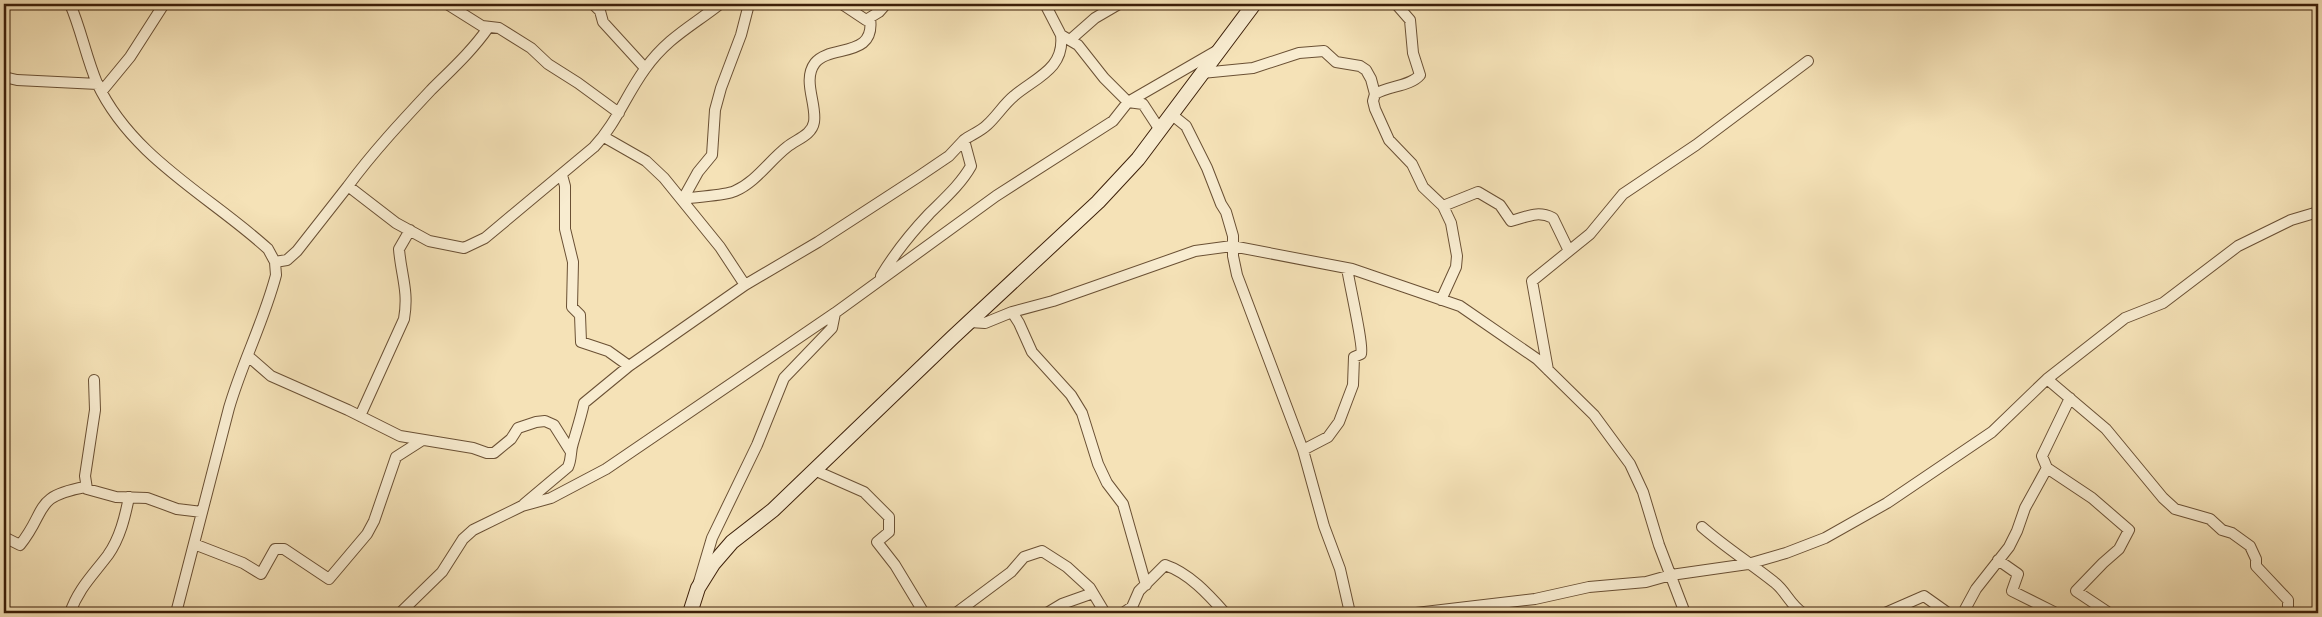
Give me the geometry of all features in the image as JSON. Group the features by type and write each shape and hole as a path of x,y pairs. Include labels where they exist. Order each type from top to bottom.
{"street":[{"path":"70,4 100,88 128,130 169,171 262,244 276,262 276,276 262,322 228,408 176,613"},
{"path":"100,88 130,57 164,4"},
{"path":"447,4 488,28 499,28 531,48 554,69 578,83 618,114"},
{"path":"593,4 600,11 603,22 645,68"},
{"path":"348,186 396,223 429,241 468,247 485,238 562,175 604,137 645,68 674,36 720,4"},
{"path":"683,199 698,172 712,155 715,110 721,88 741,35 749,4"},
{"path":"842,4 866,20 886,4"},
{"path":"1045,4 1065,37 1078,45 1104,78 1128,102 1143,104 1160,130"},
{"path":"571,452 584,403 629,366 745,285 818,242 949,156 964,140 986,126 1014,96 1045,74 1056,61 1065,37 1119,4"},
{"path":"698,588 713,564 732,542 773,510 1098,202 1138,159 1254,4"},
{"path":"1385,4 1391,4"},
{"path":"1375,94 1384,88 1416,80 1420,75 1413,53 1410,20 1396,4"},
{"path":"683,199 711,194 725,194 738,190 763,170 775,156 808,134 814,121 810,70 816,61 825,56 852,50 863,42 871,27 870,18"},
{"path":"276,262 288,260 297,251 364,165 431,90 478,42 488,28"},
{"path":"400,613 442,572 462,539 484,523 522,506 551,498 606,469 835,313 996,196 1113,121 1128,102 1221,48"},
{"path":"1202,73 1253,68 1299,54 1324,51 1336,62 1360,66 1366,70 1371,78 1375,94 1373,101 1374,109 1389,140 1412,164 1423,187 1443,206 1450,223 1456,267 1441,300"},
{"path":"1549,371 1532,281 1590,234 1622,194 1696,145 1808,61"},
{"path":"4,76 17,80 100,88"},
{"path":"1171,114 1186,126 1199,151 1220,204 1226,212 1232,236 1237,275 1267,350 1302,450 1317,504 1340,569 1350,613"},
{"path":"604,137 646,161 683,199 720,247 745,285"},
{"path":"879,280 894,255 921,222 966,176 971,166 964,140"},
{"path":"562,175 565,186 565,229 573,262 572,307 580,315 581,342 608,351 629,366"},
{"path":"1443,206 1478,192 1500,205 1511,221 1530,214 1553,218 1569,252"},
{"path":"1416,613 1535,599 1589,587 1646,582 1672,575 1748,564 1786,553 1825,538 1887,503 1992,432 2047,379 2125,318 2170,299 2238,246 2291,220 2318,212"},
{"path":"360,416 404,319 407,302 406,285 399,248 410,230"},
{"path":"970,322 985,323 1012,312 1053,301 1195,251 1232,246 1347,268 1460,306 1537,359 1594,415 1630,464 1643,492 1659,545 1686,613"},
{"path":"1302,450 1328,437 1338,422 1353,385 1354,358 1361,354 1363,349 1356,326 1347,268"},
{"path":"1012,312 1020,323 1032,352 1071,395 1082,413 1098,464 1107,483 1123,504 1146,585"},
{"path":"690,613 712,538 757,445 784,378 832,328 835,313"},
{"path":"248,356 271,376 400,436 421,441 473,448 487,454 494,453 511,439 518,428 545,421 554,425 571,452 572,458 568,467 522,506"},
{"path":"2047,379 2106,429 2144,476 2175,509 2210,518 2222,530 2232,533 2250,546 2256,559 2256,566 2288,600 2288,613"},
{"path":"85,487 94,410 94,380"},
{"path":"2070,398 2042,456 2047,468 2092,498 2128,527 2129,530 2119,550 2102,563 2076,591 2109,613"},
{"path":"194,544 244,563 258,574 264,572 275,549 284,549 329,579 367,534 374,522 396,458 421,441"},
{"path":"1963,613 1976,589 2017,531 2025,508 2047,468"},
{"path":"814,470 864,492 888,517 889,532 877,542 895,565 924,613"},
{"path":"4,537 20,545 46,500 65,491 85,487 116,497 147,498 177,509 202,512"},
{"path":"70,613 88,577 108,555 119,536 129,497"},
{"path":"1702,527 1748,564 1776,583 1790,603 1803,613"},
{"path":"956,613 1011,572 1024,557 1042,551 1067,567 1093,593 1105,613"},
{"path":"1998,560 2018,574 2012,591 2056,613"},
{"path":"1123,613 1132,607 1139,591 1161,566 1170,566 1185,575 1216,600 1225,613"},
{"path":"1047,613 1062,604 1093,593"},
{"path":"1885,613 1924,596 1948,613"}]}
